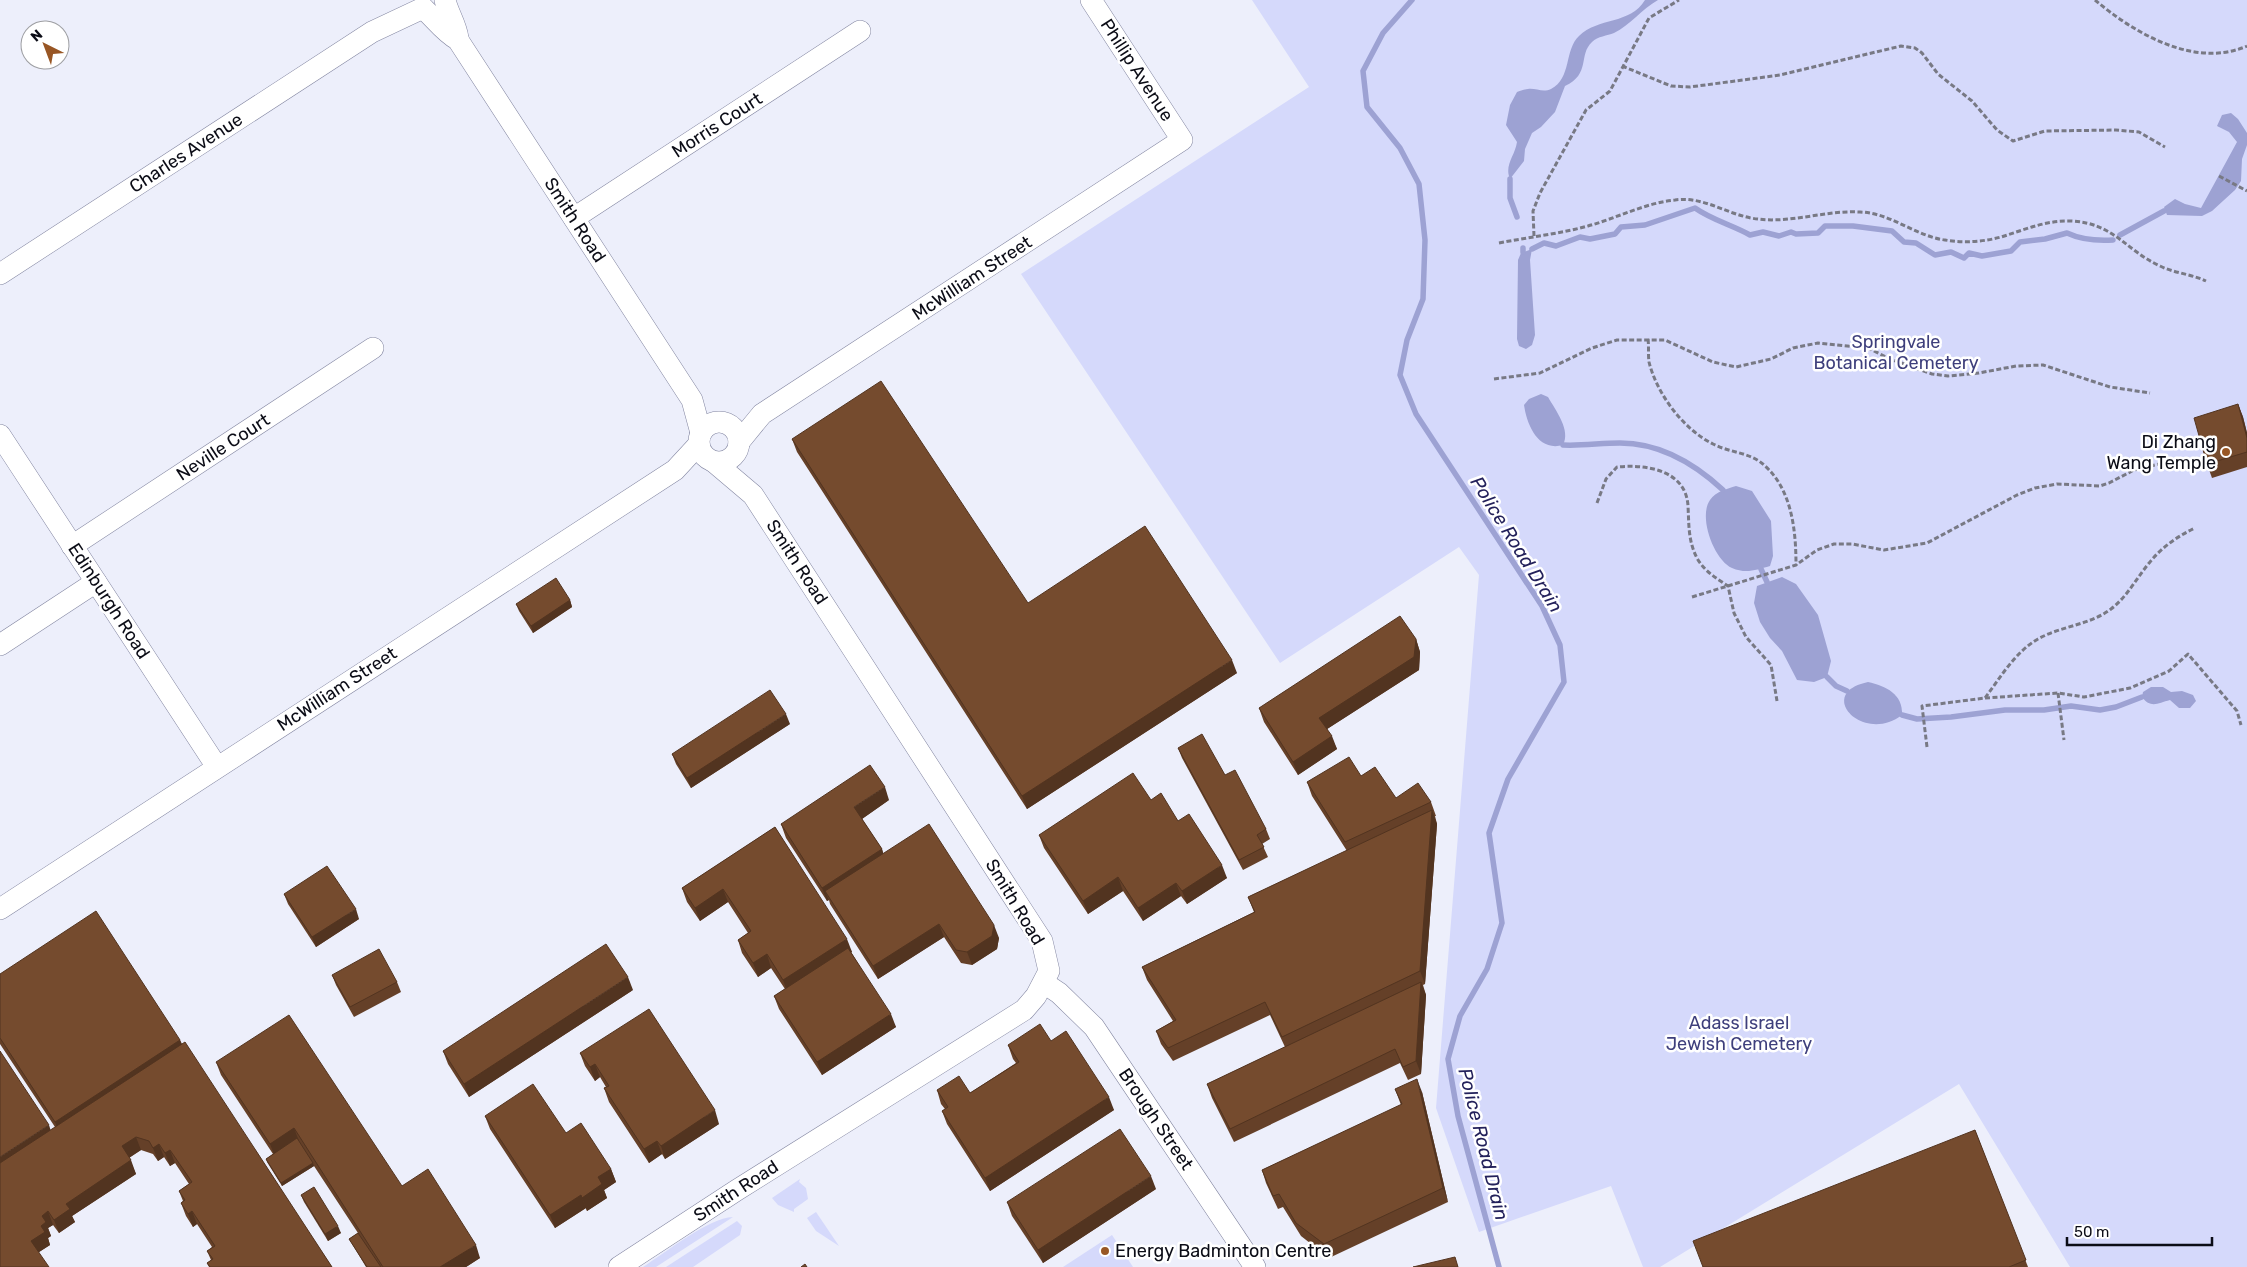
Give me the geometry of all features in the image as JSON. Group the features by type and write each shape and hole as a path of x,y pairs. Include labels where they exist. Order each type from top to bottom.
{"street":[{"name":"Phillip Avenue","path":"1091,0 1182,140"},
{"name":"Charles Avenue","path":"0,274 372,32 426,3"},
{"name":"Smith Road","path":"426,3 446,33 458,40 692,400 700,438"},
{"name":"Morris Court","path":"574,218 860,31"},
{"name":"McWilliam Street","path":"739,442 762,414 1182,140"},
{"name":"Neville Court","path":"72,546 374,348"},
{"name":"Smith Road","path":"692,400 724,422"},
{"name":"McWilliam Street","path":"724,422 762,414"},
{"path":"724,422 736,431 739,442 735,455 730,459 724,462 713,461 703,454 700,438 708,425 724,422"},
{"name":"Edinburgh Road","path":"0,435 218,767"},
{"name":"McWilliam Street","path":"0,909 675,470 700,438"},
{"name":"Smith Road","path":"739,442 753,495"},
{"name":"McWilliam Street","path":"675,470 713,461"},
{"name":"Smith Road","path":"618,1267 1024,1010 1036,996 1049,971 1042,941 753,495 713,461"},
{"path":"0,645 96,582"},
{"name":"Brough Street","path":"1044,983 1059,993 1094,1027 1255,1267"}],"path":[{"path":"1534,236 1533,211 1540,193 1586,110 1610,92 1622,66 1649,18 1678,0"},
{"path":"2095,0 2138,31 2184,49 2203,54 2220,54 2247,46"},
{"path":"1622,66 1671,86 1690,87 1780,75 1900,46 1915,48 1922,53 1938,74 1972,101 1997,130 2013,141 2045,131 2116,130 2139,132 2165,147"},
{"path":"2219,176 2247,191"},
{"path":"1499,243 1579,228 1676,200 1696,200 1750,218 1773,220 1860,212 1886,217 1914,230 1943,240 1968,242 1999,238 2047,222 2070,221 2089,224 2109,231 2143,257 2160,266 2206,281"},
{"path":"1648,339 1649,359 1653,375 1676,413 1694,431 1712,444 1752,457 1766,466 1780,485 1791,510 1796,537 1796,565"},
{"path":"1494,379 1540,373 1592,348 1617,340 1665,340 1713,362 1736,367 1770,359 1794,348 1818,342 1868,348 1890,359 1932,374 1948,376 2016,366 2043,365 2110,387 2150,393"},
{"path":"1597,504 1606,478 1617,467 1638,464 1660,470 1676,479 1685,491 1690,541 1697,558 1706,570 1728,586 1734,613 1746,637 1771,665 1778,701"},
{"path":"1692,597 1796,565 1818,550 1834,544 1852,544 1884,550 1927,543 2016,495 2035,488 2057,484 2100,486 2134,470 2159,464"},
{"path":"1985,698 2010,665 2026,648 2039,639 2101,616 2126,594 2162,548 2195,528"},
{"path":"1927,747 1922,706 1985,698 2058,693 2084,696 2130,688 2169,671 2188,654 2237,711 2241,725"},
{"path":"2058,693 2064,740"}],"green space":[{"name":"Springvale Botanical Cemetery","path":"1252,0 2247,0 2247,1267 2070,1267 1959,1084 1660,1267 1643,1267 1611,1186 1479,1232 1436,1108 1479,575 1459,547 1280,663 1021,274 1309,87"},
{"path":"800,1179 799,1182 806,1188 808,1199 794,1209 794,1212 778,1205 772,1198"},
{"path":"816,1212 839,1246 816,1231 807,1218"},
{"path":"733,1217 656,1267 643,1267 711,1223"},
{"path":"737,1221 742,1226 740,1235 693,1267 666,1267"},
{"name":"Energy Badminton Centre","path":"1112,1235 1133,1267 1063,1267"}],"shaded area":[{"path":"1645,0 1658,0 1620,30 1597,38 1588,47 1578,76 1565,86 1555,112 1541,127 1532,133 1525,149 1524,161 1510,179 1508,169 1517,142 1506,125 1510,105 1517,92 1527,89 1545,91 1558,84 1565,71 1574,42 1579,36 1595,26 1631,14"},
{"path":"2231,113 2238,119 2247,133 2247,145 2242,159 2241,181 2235,190 2212,211 2202,216 2167,215 2164,207 2175,199 2201,208 2237,142 2229,132 2217,126 2222,115"},
{"path":"1532,249 1530,260 1535,335 1532,345 1526,349 1519,346 1517,339 1518,260 1521,253"},
{"path":"1541,394 1548,397 1564,427 1565,439 1563,445 1547,445 1540,441 1531,428 1524,405 1529,399"},
{"path":"1736,486 1752,491 1771,521 1773,556 1770,566 1751,571 1737,570 1725,563 1714,547 1707,527 1707,507 1715,494"},
{"path":"1782,577 1796,584 1818,615 1831,661 1827,677 1814,682 1797,680 1782,651 1770,638 1760,622 1754,603 1757,586"},
{"path":"1868,682 1892,692 1900,702 1902,715 1887,723 1873,724 1860,721 1850,714 1845,705 1845,696 1852,688"},
{"path":"2151,687 2163,687 2171,692 2182,691 2193,695 2196,701 2190,708 2179,708 2170,700 2158,704 2148,703 2142,697 2143,692"}],"building":[{"path":"881,381 1028,603 1145,526 1232,660 1022,796 792,439"},
{"name":"Di Zhang Wang Temple","path":"2238,404 2247,438 2247,452 2207,464 2194,418"},
{"path":"556,578 570,600 531,626 516,604"},
{"path":"1400,616 1416,639 1414,657 1319,718 1332,736 1293,762 1259,708"},
{"path":"770,690 786,714 687,778 672,754"},
{"path":"1202,734 1225,775 1235,770 1266,829 1257,835 1264,847 1239,860 1178,748"},
{"path":"1349,757 1361,776 1375,767 1396,798 1418,783 1431,802 1345,842 1307,782"},
{"path":"870,765 885,787 854,807 882,849 822,888 781,824"},
{"path":"1133,773 1151,800 1161,793 1178,821 1189,814 1222,865 1182,891 1176,883 1138,908 1118,877 1083,901 1039,835"},
{"path":"1432,810 1420,971 1282,1037 1265,1002 1168,1048 1156,1031 1176,1020 1142,967 1255,912 1248,897"},
{"path":"929,824 994,925 992,936 967,952 956,950 939,924 873,966 825,891"},
{"path":"775,827 847,939 783,980 767,954 753,963 738,940 751,931 723,889 695,908 682,888"},
{"path":"327,866 356,909 312,937 284,894"},
{"path":"96,911 180,1040 55,1122 0,1038 0,974"},
{"path":"606,944 628,977 464,1084 443,1051"},
{"path":"848,948 891,1014 817,1062 774,996"},
{"path":"379,949 397,982 350,1007 332,975"},
{"path":"1421,982 1416,1061 1403,1067 1395,1049 1230,1129 1207,1084"},
{"path":"649,1009 715,1110 661,1146 657,1141 644,1149 604,1088 609,1086 595,1064 590,1067 580,1053"},
{"path":"289,1015 402,1186 428,1169 476,1245 440,1267 383,1267 294,1128 270,1144 216,1062"},
{"path":"1040,1024 1051,1041 1066,1031 1109,1097 985,1178 942,1111 948,1107 937,1090 959,1076 970,1093 1019,1062 1008,1045"},
{"path":"185,1042 332,1267 210,1267 207,1263 213,1259 207,1251 215,1246 192,1211 188,1214 181,1203 185,1200 179,1191 192,1182 170,1150 165,1153 159,1144 153,1148 149,1141 136,1137 122,1146 131,1160 66,1204 70,1209 54,1220 48,1211 42,1216 46,1222 41,1226 45,1232 31,1241 49,1267 0,1267 0,1163"},
{"path":"0,1051 49,1125 0,1157"},
{"path":"1417,1079 1443,1188 1324,1244 1296,1223 1279,1194 1273,1196 1262,1170 1402,1104 1395,1089"},
{"path":"533,1084 566,1133 581,1123 611,1169 598,1177 602,1184 582,1198 581,1195 550,1215 485,1116"},
{"path":"1120,1129 1151,1176 1038,1250 1007,1202"},
{"path":"1975,1130 2026,1260 2009,1267 1703,1267 1693,1241"},
{"path":"297,1138 313,1163 281,1183 266,1159"},
{"path":"314,1187 338,1226 325,1234 301,1195"},
{"path":"358,1233 381,1267 367,1267 349,1239"},
{"path":"1455,1257 1458,1267 1413,1267"}],"waterway":[{"name":"Police Road Drain","path":"1412,0 1383,33 1363,71 1367,107 1400,148 1419,184 1425,240 1423,299 1407,340 1400,375 1416,414 1542,606 1560,645 1564,682 1508,779 1489,833 1502,923 1487,969 1460,1016 1448,1059 1458,1116 1499,1267"},
{"path":"1510,179 1510,198 1517,217"},
{"path":"1532,249 1544,243 1556,246 1580,237 1590,239 1615,234 1621,227 1645,225 1695,208 1750,235 1763,232 1779,236 1791,232 1796,234 1818,233 1825,226 1853,226 1892,231 1904,242 1916,243 1935,255 1951,252 1964,258 1969,253 1982,256 2011,251 2020,242 2045,239 2067,233 2090,240 2113,240"},
{"path":"2120,235 2164,211"},
{"path":"1563,445 1620,443 1649,447 1663,451 1689,464 1723,490"},
{"path":"1761,569 1767,582"},
{"path":"1827,677 1836,686 1847,691"},
{"path":"1902,715 1917,719 2005,710 2044,710 2071,706 2100,710 2116,707 2142,697"}],"place":[{"name":"Di Zhang Wang Temple","path":"2226,452"},
{"name":"Energy Badminton Centre","path":"1105,1251"}],"park label":[{"name":"Adass Israel Jewish Cemetery","path":"1739,1033"}]}
